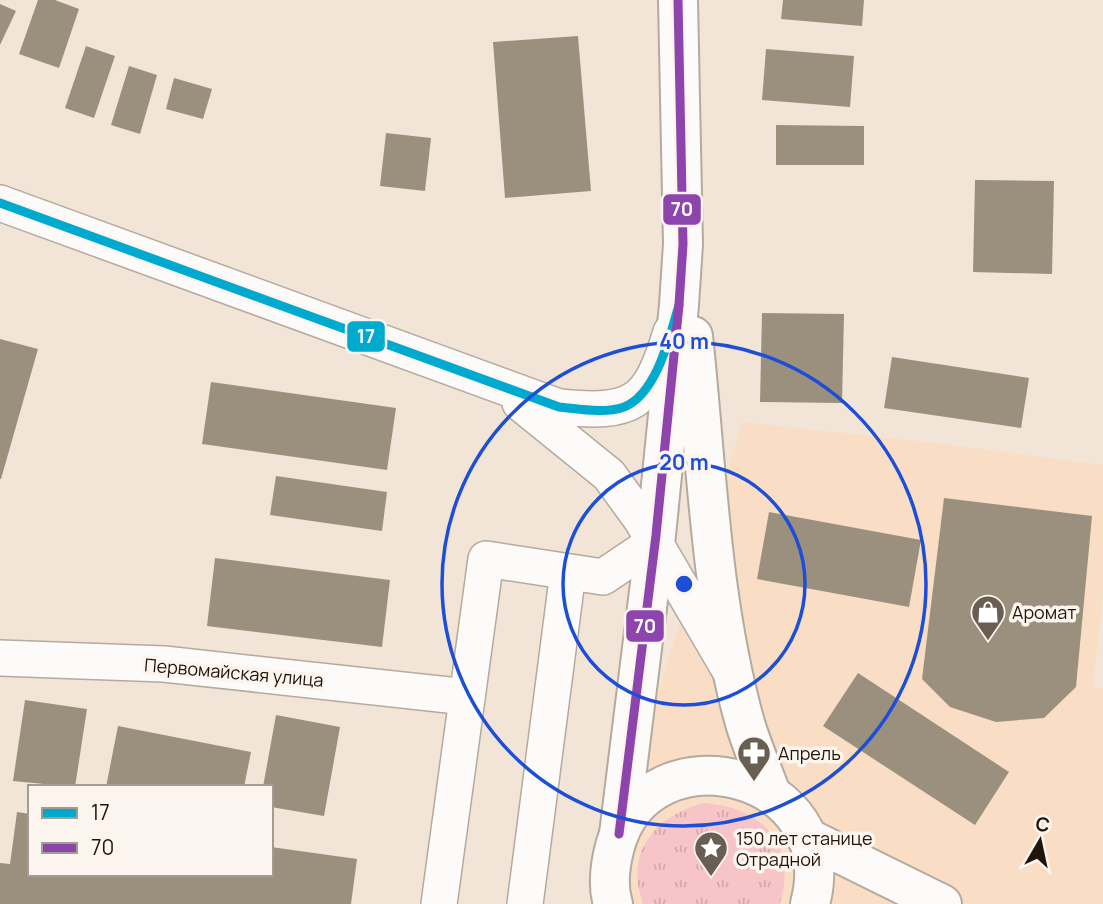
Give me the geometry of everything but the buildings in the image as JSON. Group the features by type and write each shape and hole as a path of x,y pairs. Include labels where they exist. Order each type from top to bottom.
{"street":[{"path":"678,0 683,244 709,514 722,616 735,678 746,725 771,794"},
{"path":"0,203 559,407 599,410 621,408 642,393 661,363 679,305"},
{"path":"614,869 655,542 683,244"},
{"path":"499,387 609,475 655,542 735,678"},
{"path":"439,904 486,559 603,577 655,542"},
{"path":"525,904 568,572"},
{"name":"Первомайская улица","path":"0,658 163,664 467,697"},
{"path":"599,904 637,807 662,788 692,777 723,775 754,783 771,794 800,824 814,865 815,887 810,904"},
{"path":"806,837 942,904"}],"shaded area":[{"path":"742,422 937,443 1103,465 1103,593 1093,688 1103,689 1103,904 593,904"}],"green space":[{"path":"704,803 742,812 770,832 784,863 780,904 643,904 638,885 638,868 648,839 671,817"}],"transit line":[{"name":"70","path":"619,834 656,535 679,305 683,244 678,0"},
{"name":"17","path":"0,203 559,407 608,410 624,407 635,400 654,377 679,305"}],"place":[{"name":"Аромат","path":"988,642"},
{"name":"Апрель","path":"754,783"},
{"name":"150 лет станице Отрадной","path":"711,878"}]}
